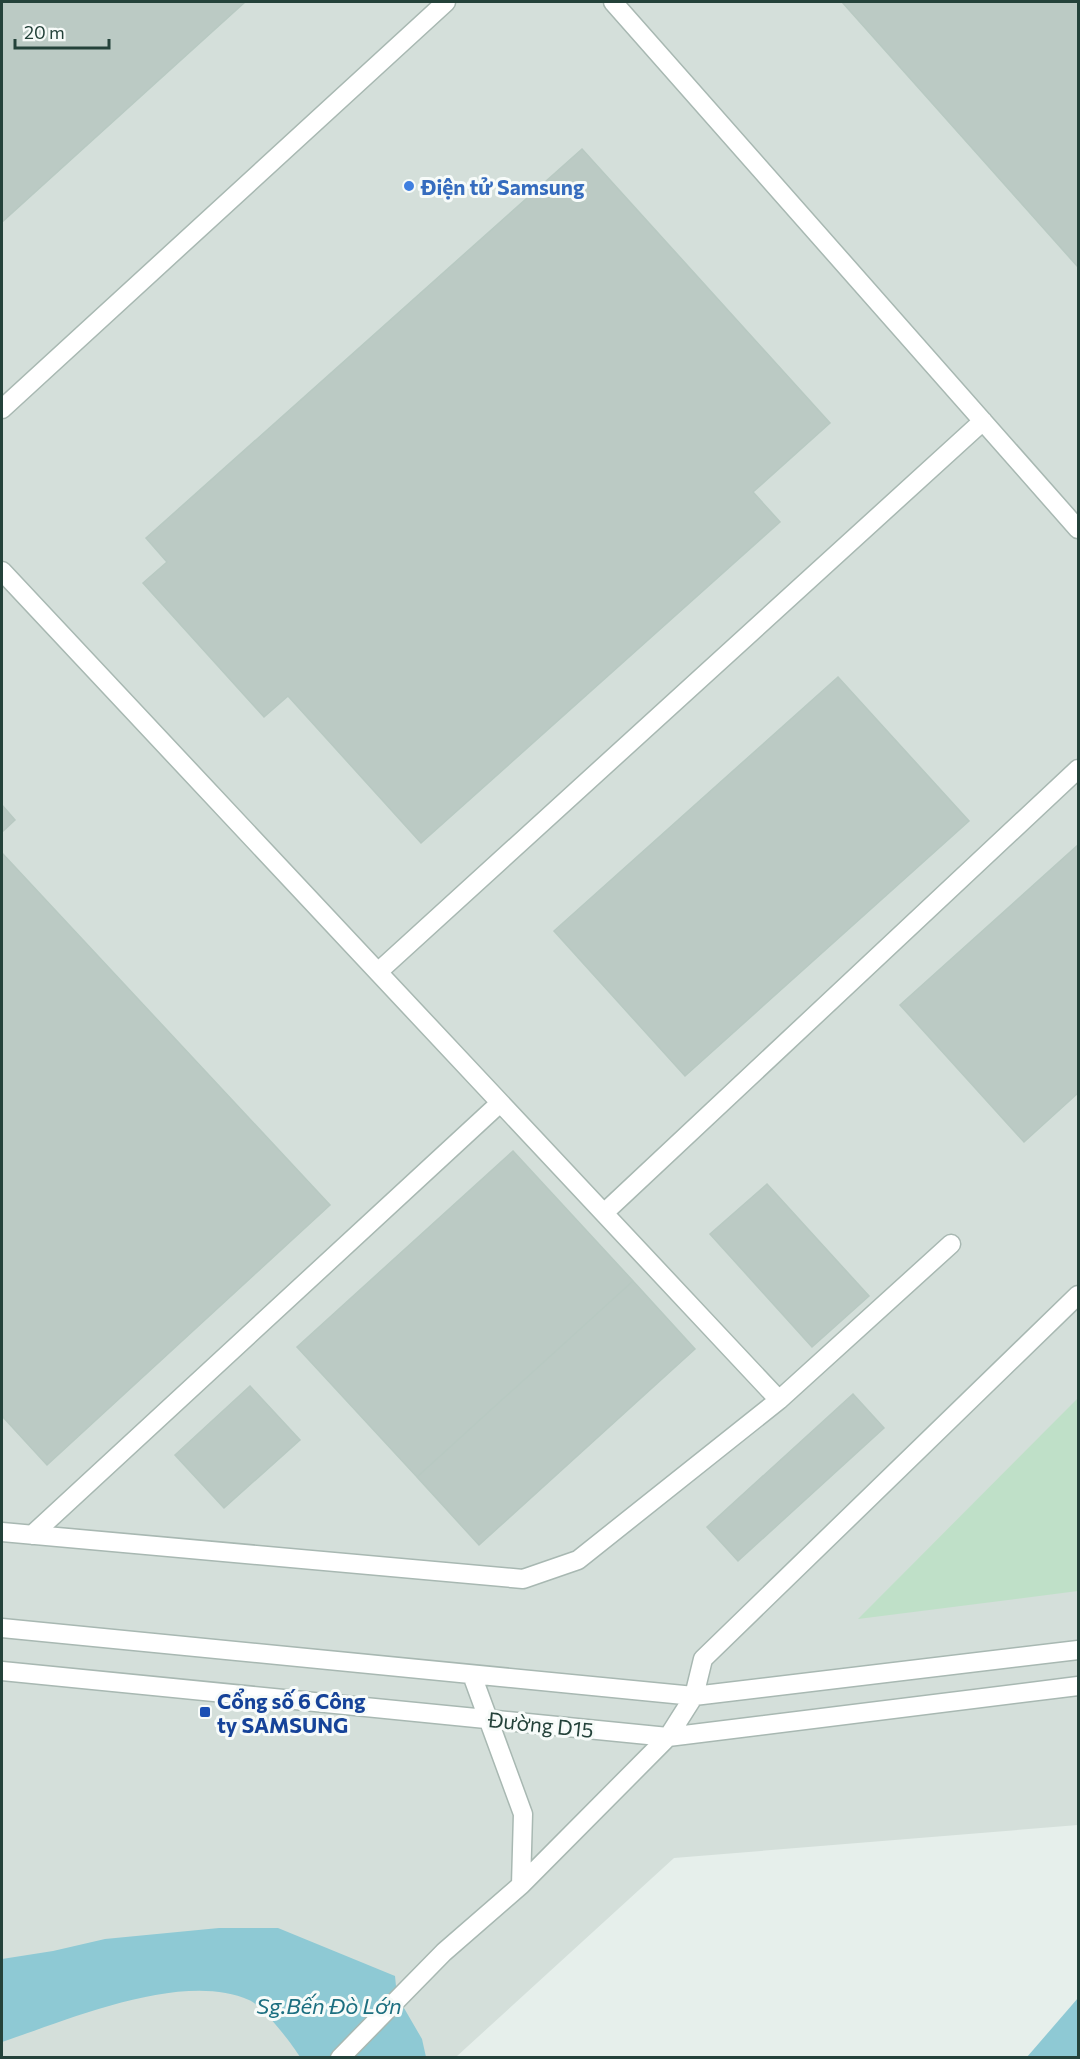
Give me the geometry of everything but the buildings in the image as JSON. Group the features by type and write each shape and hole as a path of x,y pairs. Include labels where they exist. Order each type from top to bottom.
{"street":[{"path":"2,409 446,2"},
{"path":"613,2 1078,529"},
{"path":"378,972 983,421"},
{"path":"2,571 779,1400"},
{"path":"604,1213 1078,770"},
{"path":"32,1535 500,1103"},
{"path":"2,1532 523,1579 578,1560 779,1400 951,1244"},
{"path":"340,2058 444,1952 521,1885 668,1737 694,1696 703,1659 1078,1295"},
{"name":"Đường D15","path":"2,1628 694,1696 1078,1650"},
{"name":"Đường D15","path":"2,1671 668,1737 1078,1686"},
{"path":"472,1675 523,1814 521,1885"}],"shaded area":[{"path":"2,2 1078,2 1078,1825 674,1858 456,2057 2,2058"}],"green space":[{"path":"1078,1398 1078,1591 858,1619"}],"water":[{"name":"Sg.Bến Đò Lớn","path":"219,1928 278,1928 395,1976 397,1996 422,2039 426,2057 300,2057 269,2017 255,2004 222,1992 192,1991 159,1994 91,2011 2,2042 2,1959 53,1951 105,1939"},
{"path":"1078,1998 1078,2057 1027,2057"}],"place":[{"name":"Điện tử Samsung","path":"409,186"},
{"name":"Cổng số 6 Công ty SAMSUNG","path":"205,1712"}]}
